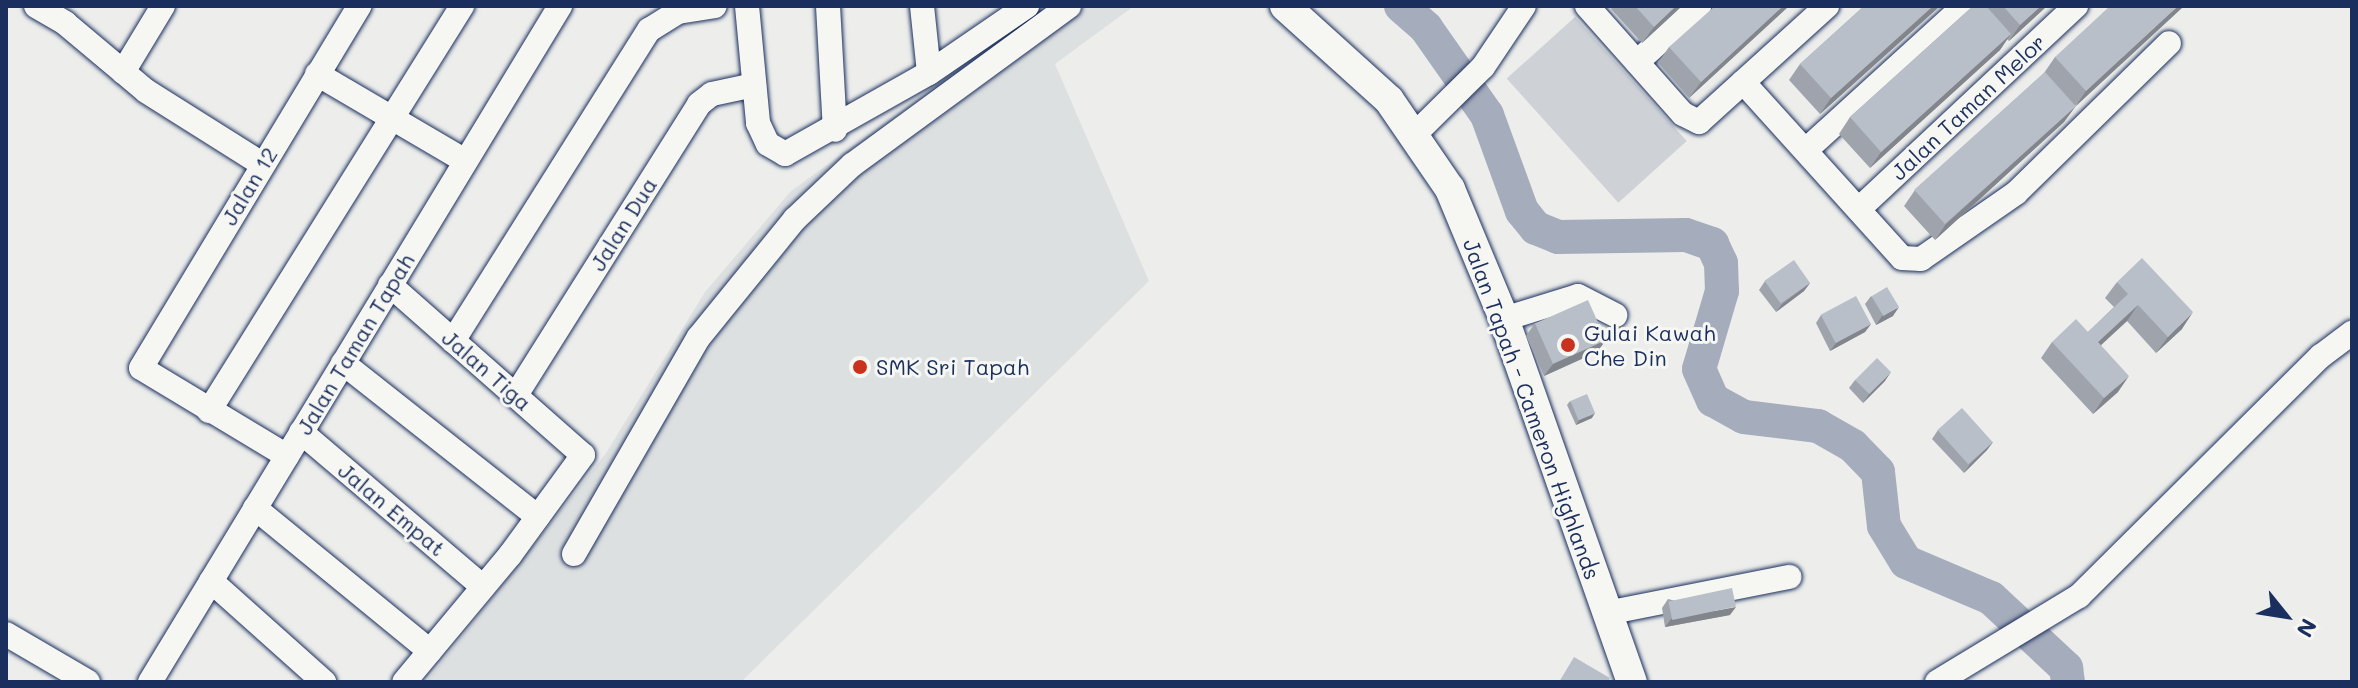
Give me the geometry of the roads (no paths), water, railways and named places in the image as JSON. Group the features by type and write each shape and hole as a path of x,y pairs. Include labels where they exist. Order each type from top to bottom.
{"main road":[{"name":"Jalan Tapah - Cameron Highlands","path":"1285,6 1371,83 1415,134 1450,189 1504,319 1632,682"}],"street":[{"path":"36,6 70,14 123,72 183,116 262,164"},
{"path":"123,72 163,6"},
{"name":"Jalan 12","path":"209,411 141,368 359,6"},
{"path":"287,456 209,411 462,6"},
{"name":"Jalan Taman Tapah","path":"150,682 560,6"},
{"path":"453,341 649,30 678,12 715,6"},
{"path":"747,6 758,123 768,144 785,154 835,130 929,73 1014,11"},
{"path":"828,6 835,130"},
{"path":"922,6 929,73"},
{"path":"574,554 699,337 795,219 852,165 1069,6"},
{"path":"1415,134 1483,67 1524,6"},
{"path":"1587,6 1683,114 1699,122 1827,6"},
{"path":"1637,62 1699,6"},
{"path":"1806,150 1964,6"},
{"name":"Jalan Taman Melor","path":"1860,208 2076,6"},
{"path":"1743,82 1902,258 1921,259 2016,193 2169,43"},
{"path":"317,74 465,161"},
{"name":"Jalan Dua","path":"516,395 699,104 712,94 754,85"},
{"name":"Jalan Tiga","path":"390,285 583,455 538,517"},
{"path":"1504,319 1578,296 1615,315"},
{"path":"1937,682 2079,596 2321,356 2352,333"},
{"path":"343,363 538,517 404,682"},
{"name":"Jalan Empat","path":"301,432 483,587"},
{"path":"255,508 430,651"},
{"path":"1607,613 1789,577"},
{"path":"211,581 319,680"},
{"path":"6,634 88,682"}],"waterway":[{"path":"1401,6 1426,28 1487,115 1522,211 1536,228 1558,237 1686,235 1712,244 1721,263 1722,291 1699,369 1713,400 1744,417 1818,426 1853,446 1878,472 1884,526 1906,562 1991,598 2066,668 2068,682"}],"place":[{"name":"Gulai Kawah Che Din","path":"1568,345"},
{"name":"SMK Sri Tapah","path":"860,367"}]}
